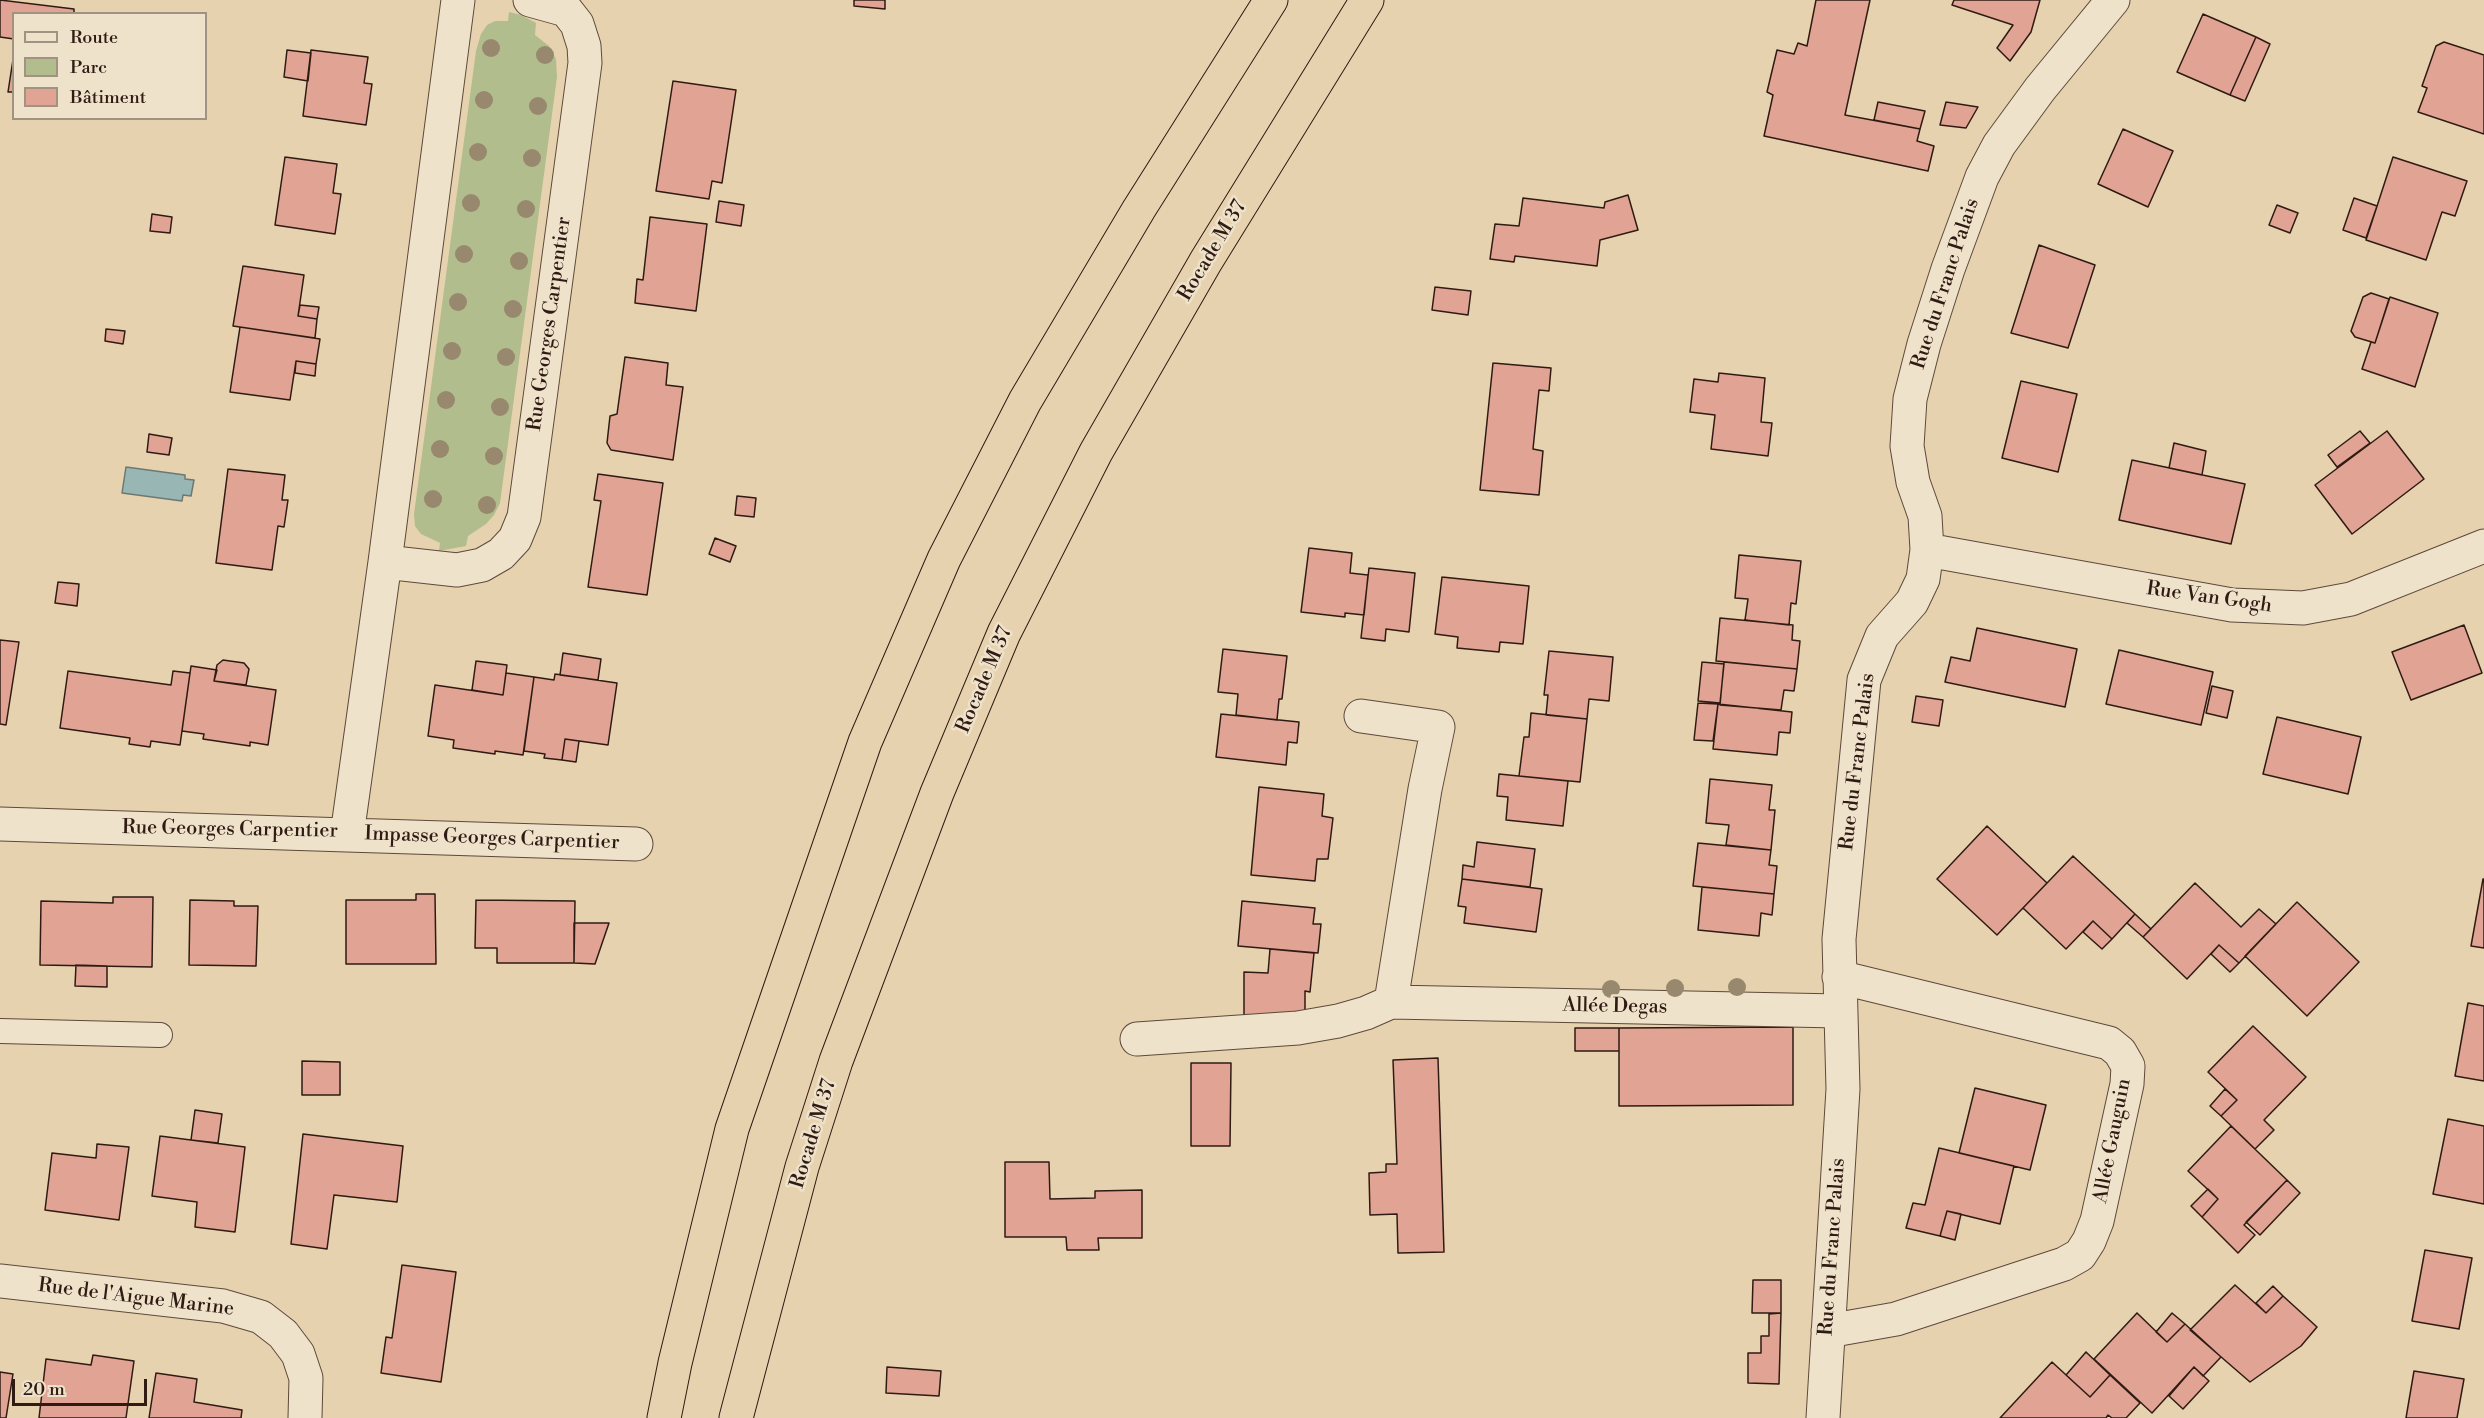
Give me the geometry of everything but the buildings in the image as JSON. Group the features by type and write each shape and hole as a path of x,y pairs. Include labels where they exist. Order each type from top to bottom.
{"highway":[{"path":"664,1418 675,1363 732,1129 857,764 883,699 944,559 1025,401 1139,208 1272,0"},
{"name":"Rocade M 37","path":"736,1418 802,1167 836,1061 933,804 1004,633 1096,452 1206,261 1367,0"}],"street":[{"name":"Rue Georges Carpentier","path":"10,824 347,835 458,0"},
{"name":"Rue Georges Carpentier","path":"385,562 457,570 482,565 501,554 515,539 524,517 585,63 584,46 577,24 566,10 530,0"},
{"name":"Rue du Franc Palais","path":"1823,1418 1843,1089 1839,1011 1839,939 1864,680 1882,636 1912,602 1923,579 1927,550 1925,516 1913,482 1907,446 1910,399 1924,344 1948,269 1982,177 1999,145 2040,89 2113,0"},
{"name":"Rue Van Gogh","path":"1927,550 2232,605 2303,608 2351,599 2484,546"},
{"path":"1361,716 1438,727 1425,789 1391,1002"},
{"name":"Impasse Georges Carpentier","path":"347,835 636,844"},
{"name":"Allée Gauguin","path":"1828,1330 1896,1319 2064,1264 2080,1255 2097,1221 2127,1084 2128,1066 2120,1052 2109,1043 1839,976"},
{"name":"Allée Degas","path":"1137,1039 1298,1028 1338,1022 1391,1002 1839,1011"},
{"name":"Rue de l'Aigue Marine","path":"0,1281 223,1306 261,1317 283,1334 298,1354 306,1378 305,1418"}],"lane":[{"path":"0,1031 160,1035"}],"green space":[{"path":"509,12 536,23 535,35 549,46 556,59 557,77 500,503 486,524 468,536 466,546 439,551 440,543 421,534 415,526 414,514 476,51 481,34 487,25 495,21 508,21"}],"water":[{"path":"126,467 185,475 185,479 194,480 191,496 183,495 182,501 122,493"}]}
